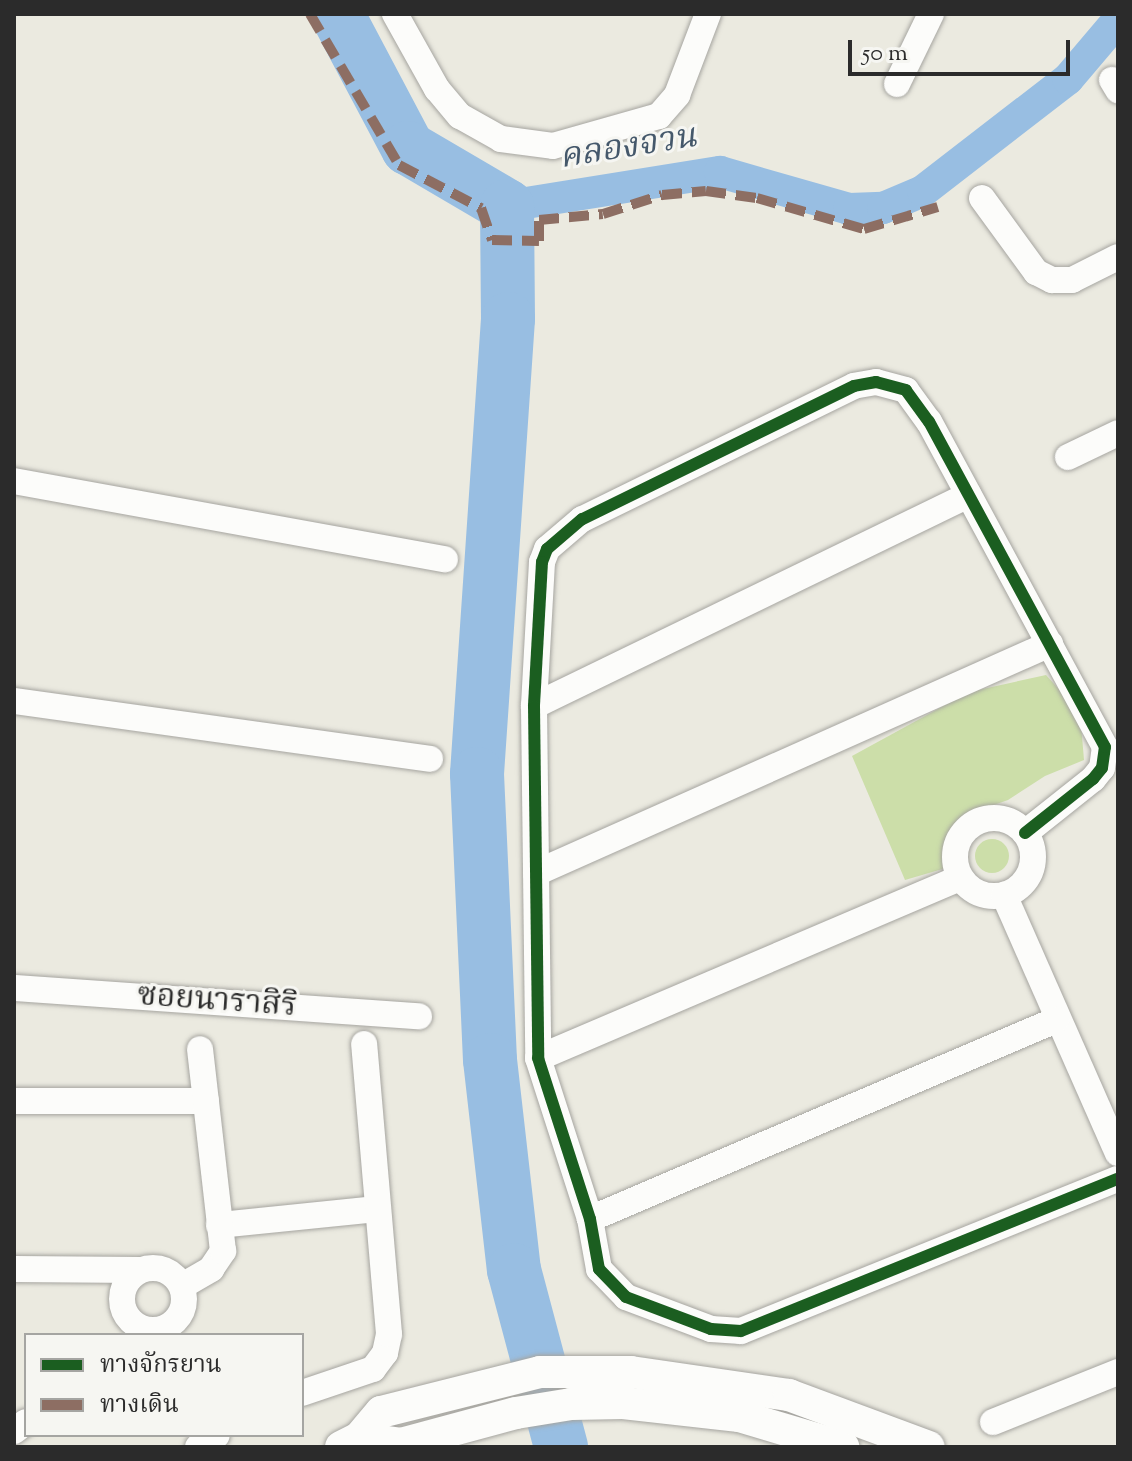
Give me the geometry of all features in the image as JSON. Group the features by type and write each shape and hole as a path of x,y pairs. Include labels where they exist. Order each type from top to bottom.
{"street":[{"path":"395,14 452,107 501,139 553,146 659,116 677,95 708,14"},
{"path":"897,84 931,14"},
{"path":"982,198 1036,272 1052,280 1072,280 1118,257"},
{"path":"1025,833 1093,779 1102,768 1105,747 969,495 906,390 876,382 854,386 582,519 558,536 542,562 534,706 538,1058 590,1219 599,1269 626,1297 711,1329 741,1331 1118,1179"},
{"path":"1068,457 1118,433"},
{"path":"14,481 445,559"},
{"path":"534,706 969,495"},
{"path":"536,873 1050,644"},
{"path":"14,701 430,759"},
{"path":"1003,819 1025,833 1032,845 1031,870 1025,882 1004,895 979,894 960,878 954,852 966,828 977,821 1003,819"},
{"path":"538,1058 960,878"},
{"path":"1004,895 1056,1020 1118,1153"},
{"name":"ซอยนาราสิริ","path":"14,988 419,1016"},
{"path":"590,1219 1056,1020"},
{"path":"304,1392 373,1369 385,1353 389,1334 364,1044"},
{"path":"182,1286 218,1260 219,1225 200,1049"},
{"path":"14,1101 206,1101"},
{"path":"219,1225 376,1209"},
{"path":"14,1269 164,1269 182,1286 183,1310 166,1328 139,1332 124,1312 121,1300 130,1278 140,1270"},
{"path":"350,1443 381,1412 540,1372 631,1372 843,1447"},
{"path":"993,1422 1118,1372"},
{"path":"698,1396 789,1395 929,1447"}],"green space":[{"path":"1046,675 1080,713 1084,760 1045,776 1008,800 971,813 948,846 946,868 905,880 852,756 969,692"},
{"path":"992,839 1004,844 1009,856 1004,868 992,873 980,868 975,856 980,844"}],"waterway":[{"path":"337,14 408,148 507,206 508,319 477,774 490,1060 514,1270 561,1447"},
{"name":"คลองจวน","path":"507,206 720,172 849,209 883,208 923,191 1068,79 1118,20"}],"marked path":[{"path":"310,14 399,165 481,208 492,240 539,241 539,220 603,214 662,195 706,191 757,198 864,229 938,207"}],"cycle path":[{"path":"1025,833 1093,779 1102,768 1105,747 929,422 906,390 876,382 854,386 582,519 547,549 542,562 534,706 538,1058 590,1219 599,1269 626,1297 711,1329 741,1331 1118,1179"}]}
